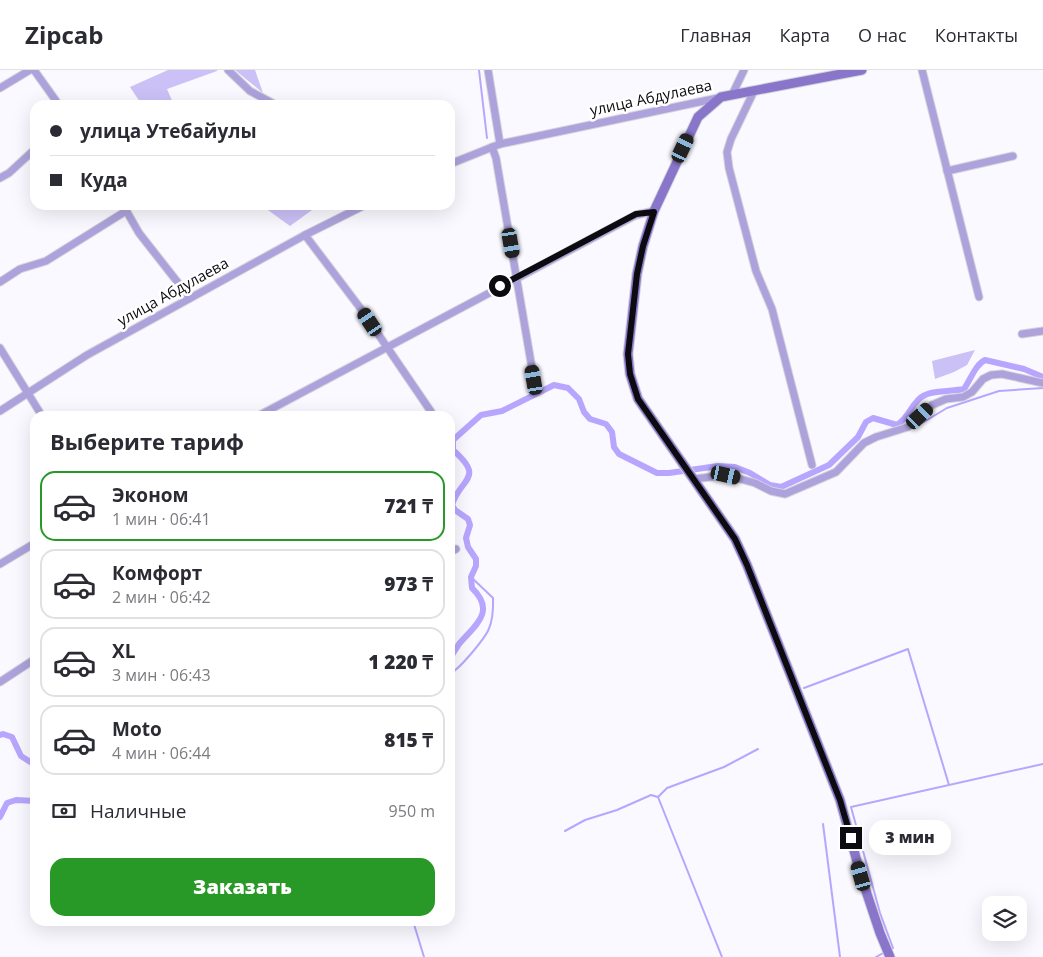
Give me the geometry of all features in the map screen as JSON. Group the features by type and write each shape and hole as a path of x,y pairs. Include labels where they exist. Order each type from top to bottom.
{"main road":[{"name":"улица Абдулаева","path":"721,97 862,70"},
{"path":"721,97 698,117 654,212 643,246 637,274 628,354 630,374 638,399 735,539 747,565 840,800 861,876 888,952"}],"street":[{"path":"0,88 30,70"},
{"path":"34,70 55,100"},
{"path":"228,70 250,90 267,100"},
{"path":"488,70 500,144"},
{"path":"732,95 744,70"},
{"path":"922,70 979,297"},
{"path":"754,91 731,138 727,152 729,168 756,270 772,309 812,465"},
{"name":"улица Абдулаева","path":"455,162 500,144 721,97"},
{"path":"492,147 496,158 534,380"},
{"path":"0,178 30,153"},
{"path":"947,171 1013,156"},
{"path":"0,282 20,269 46,261 121,210"},
{"path":"125,210 139,233 190,298"},
{"name":"улица Абдулаева","path":"0,411 87,355 354,210"},
{"path":"267,411 636,214 654,212"},
{"path":"306,235 361,309 431,411"},
{"path":"1022,334 1043,332"},
{"path":"0,348 39,411"},
{"path":"690,473 726,475 755,483 770,491 784,494 836,472 864,443 876,437 908,428 932,405 946,399 963,397 972,392 983,379 991,375 1002,374 1043,383"},
{"path":"0,564 30,546"},
{"path":"0,682 30,662"}],"shaded area":[{"path":"168,70 217,70 167,89 172,100 139,100 130,87"},
{"path":"235,70 255,70 263,93"},
{"path":"268,210 312,210 290,226"},
{"path":"975,350 967,365 935,379 932,361"}],"waterway":[{"path":"479,70 487,138"},
{"path":"455,438 481,415 502,411 554,385 568,388 579,399 584,412 590,419 606,424 612,432 614,447 619,454 657,473 718,466 735,467 750,473 770,485 781,487 829,465 858,437 866,422 873,418 897,425 922,396 933,392 964,389 976,369 985,360 1024,369 1043,377"},
{"path":"922,423 947,408 999,391 1043,388"},
{"path":"455,452 468,467 469,473 468,478 455,498"},
{"path":"455,510 468,519 470,525 466,538 468,547 476,559 476,566 471,577 472,588 483,604 483,612 476,625 455,650"},
{"path":"455,671 476,648 489,630 491,623 493,598 471,577"},
{"path":"804,688 908,649 949,785"},
{"path":"0,735 12,737 21,756 30,762"},
{"path":"658,797 667,788 724,767 758,749"},
{"path":"890,950 893,948 880,913 851,807 1043,764"},
{"path":"565,831 585,820 617,810 651,795 658,797 722,957"},
{"path":"0,817 7,803 16,800 30,801"},
{"path":"823,824 840,957"},
{"path":"415,926 424,957"},
{"path":"876,957 885,952"}],"route":[{"path":"500,286 636,214 654,212 643,246 637,274 628,354 633,386 638,399 687,467 735,539 840,800 851,838"}]}
